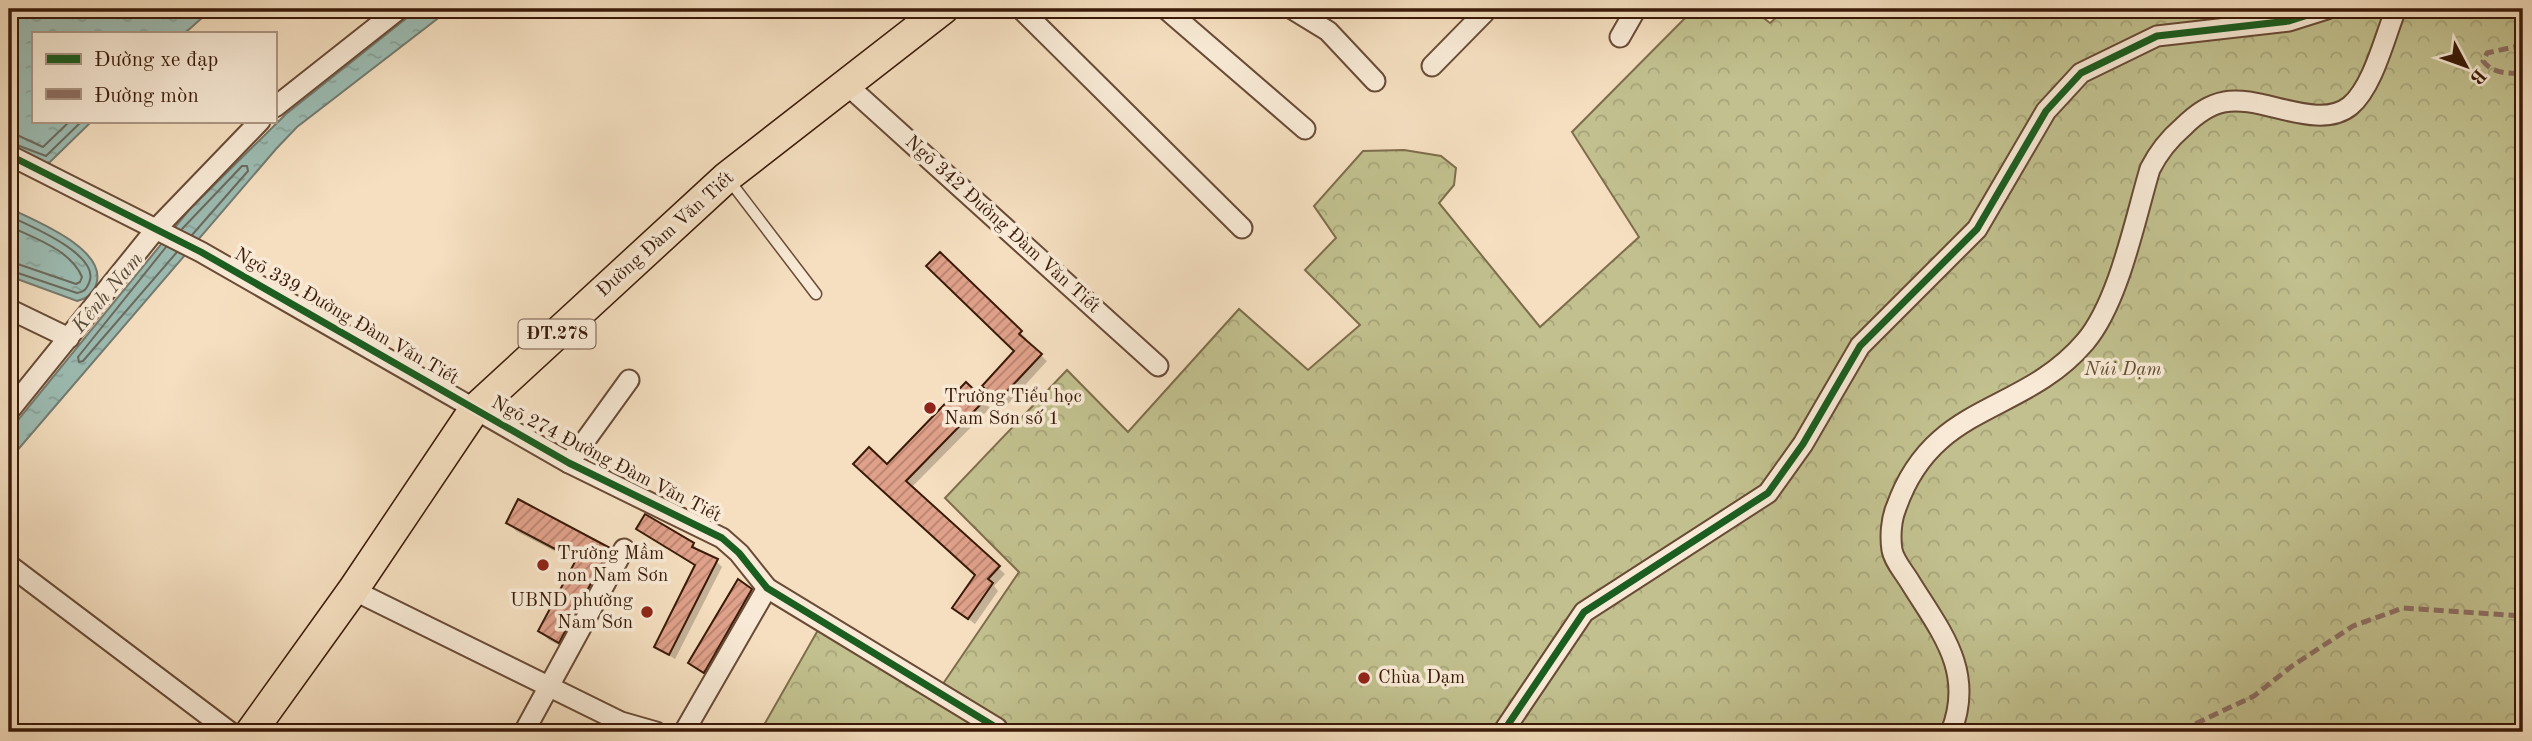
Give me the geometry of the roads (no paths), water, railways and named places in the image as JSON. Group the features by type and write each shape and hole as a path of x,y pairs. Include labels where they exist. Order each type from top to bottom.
{"main road":[{"name":"Đường Đàm Văn Tiết","path":"251,732 353,590 474,410 727,177 943,9"}],"street":[{"path":"276,106 399,9"},
{"path":"1021,9 1242,228"},
{"path":"1166,9 1305,129"},
{"path":"1292,9 1328,31 1375,81"},
{"path":"1432,66 1484,13 1479,9"},
{"path":"1620,37 1636,9"},
{"path":"1503,732 1584,612 1768,493 1803,444 1860,346 1977,229 2046,111 2081,73 2157,36 2289,21 2326,9"},
{"path":"1951,732 1959,702 1958,668 1946,642 1892,553 1894,511 1918,462 1937,441 1956,426 2042,380 2059,368 2086,341 2097,326 2112,294 2150,169 2157,156 2189,121 2206,108 2227,101 2312,114 2337,112 2349,106 2367,83 2396,9"},
{"name":"Ngõ 342 Đường Đàm Văn Tiết","path":"846,84 1158,366"},
{"path":"9,411 156,229 259,122"},
{"name":"Ngõ 339 Đường Đàm Văn Tiết","path":"9,155 201,252 474,410"},
{"path":"9,309 69,338"},
{"path":"569,463 629,380"},
{"name":"Ngõ 274 Đường Đàm Văn Tiết","path":"474,410 569,463 722,538 752,568 767,588 997,728"},
{"path":"524,732 624,549"},
{"path":"9,565 230,732"},
{"path":"684,732 767,588"},
{"path":"353,590 549,687 618,727 656,732"}],"lane":[{"path":"727,177 816,293"}],"water":[{"path":"9,9 212,9 186,32 32,32 32,122 91,122 50,162 42,165 9,148"},
{"name":"Kênh Nam","path":"418,9 450,9 297,127 9,460 9,431 189,210 286,114"},
{"path":"9,208 51,228 81,248 91,259 97,272 96,285 91,294 77,301 9,276"}],"place":[{"name":"Trường Tiểu học Nam Sơn số 1","path":"930,408"},
{"name":"Trường Mầm non Nam Sơn","path":"543,565"},
{"name":"UBND phường Nam Sơn","path":"647,612"},
{"name":"Chùa Dạm","path":"1364,678"}],"park label":[{"name":"Núi Dạm","path":"2123,370"}]}
